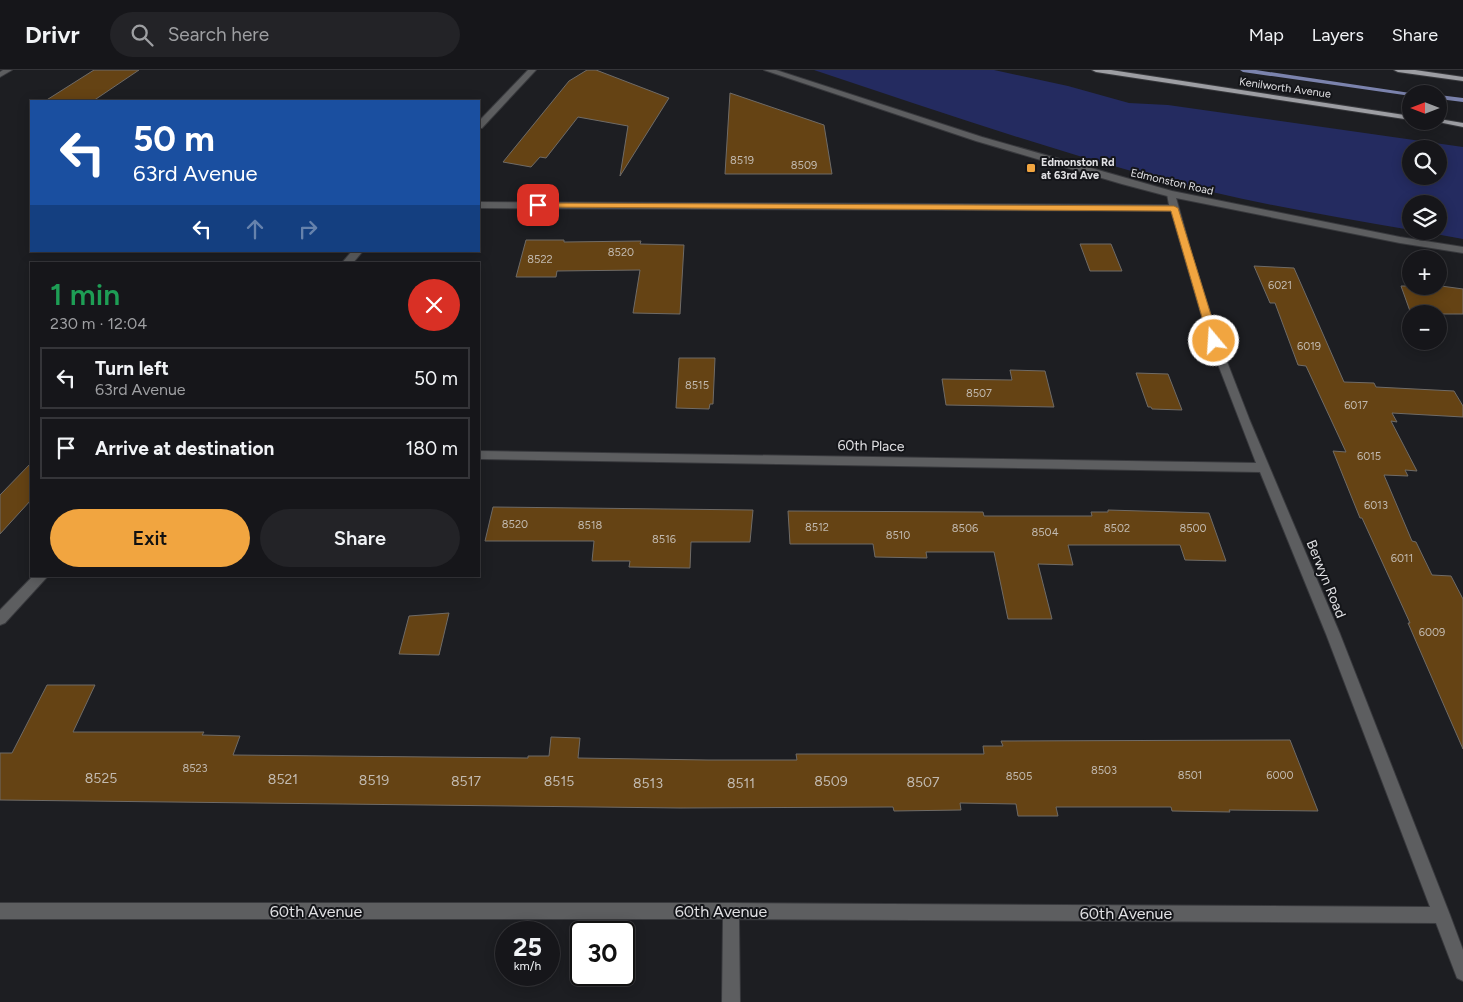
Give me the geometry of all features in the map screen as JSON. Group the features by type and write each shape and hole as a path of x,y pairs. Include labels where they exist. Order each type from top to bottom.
{"main road":[{"name":"Kenilworth Avenue","path":"1096,70 1402,117"},
{"path":"1398,70 1463,79"},
{"path":"1448,123 1463,125"}],"street":[{"path":"0,75 8,70"},
{"path":"480,125 532,70"},
{"name":"Edmonston Road","path":"768,70 1033,156 1171,194 1400,240 1463,250"},
{"name":"Berwyn Road","path":"1171,194 1214,341 1263,468 1332,634 1463,972"},
{"path":"480,205 1174,208"},
{"path":"348,262 357,252"},
{"name":"60th Place","path":"480,455 1263,468"},
{"path":"0,619 41,577"},
{"name":"60th Avenue","path":"0,911 731,911 1442,915"},
{"path":"731,911 731,1002"}],"shaded area":[{"path":"814,70 994,70 1068,86 1129,103 1168,105 1414,140 1402,140 1402,185 1447,185 1447,145 1463,147 1463,239 1447,236 1447,195 1402,195 1402,228 1312,213 1181,185 1065,152"}],"building":[{"path":"94,70 139,70 94,100 47,100"},
{"path":"587,70 596,70 669,98 620,176 628,126 578,117 546,158 540,157 531,167 503,162 569,81"},
{"path":"730,93 824,125 832,174 725,174"},
{"path":"526,240 564,240 564,242 641,241 640,244 684,245 680,314 633,313 640,270 557,271 556,277 516,277"},
{"path":"1080,244 1111,244 1122,271 1090,271"},
{"path":"1254,266 1294,268 1344,382 1374,383 1376,387 1454,391 1463,406 1463,417 1392,413 1397,422 1391,421 1417,471 1405,470 1408,476 1384,475 1412,541 1416,542 1432,575 1451,576 1463,599 1463,749 1408,623 1410,623 1362,518 1360,518 1333,451 1346,452 1306,366 1298,365 1275,303 1270,303"},
{"path":"1447,287 1463,289 1463,314 1447,314 1447,305 1408,305 1404,295 1447,295"},
{"path":"679,358 715,358 713,404 710,404 709,409 676,408"},
{"path":"1010,370 1045,371 1054,407 946,405 942,379 1012,380"},
{"path":"1136,373 1168,374 1182,410 1152,409 1148,407"},
{"path":"30,464 30,501 0,534 0,495"},
{"path":"493,507 753,510 750,542 691,542 690,568 629,567 630,561 592,561 594,541 485,541"},
{"path":"1108,510 1209,513 1226,561 1185,560 1180,545 1068,545 1073,565 1038,564 1052,619 1008,619 994,552 926,552 927,558 875,557 873,544 790,544 788,511 983,512 984,516 1092,516 1091,512 1108,512"},
{"path":"449,613 439,655 399,654 409,616"},
{"path":"47,685 95,685 73,732 204,732 202,735 240,736 233,755 528,758 528,756 549,756 551,737 580,738 578,758 708,760 797,760 796,754 984,754 983,746 1003,746 1001,741 1290,740 1318,811 1229,810 1230,812 1172,811 1171,807 1056,807 1058,816 1018,816 1016,804 960,803 961,810 894,811 893,807 680,808 0,800 0,753 12,753"}],"waterway":[{"path":"1243,70 1402,92"},
{"path":"1448,98 1463,100"}],"place":[{"name":"Edmonston Rd at 63rd Ave","path":"1031,168"}],"route":[{"path":"538,205 1174,208 1214,341"}]}
